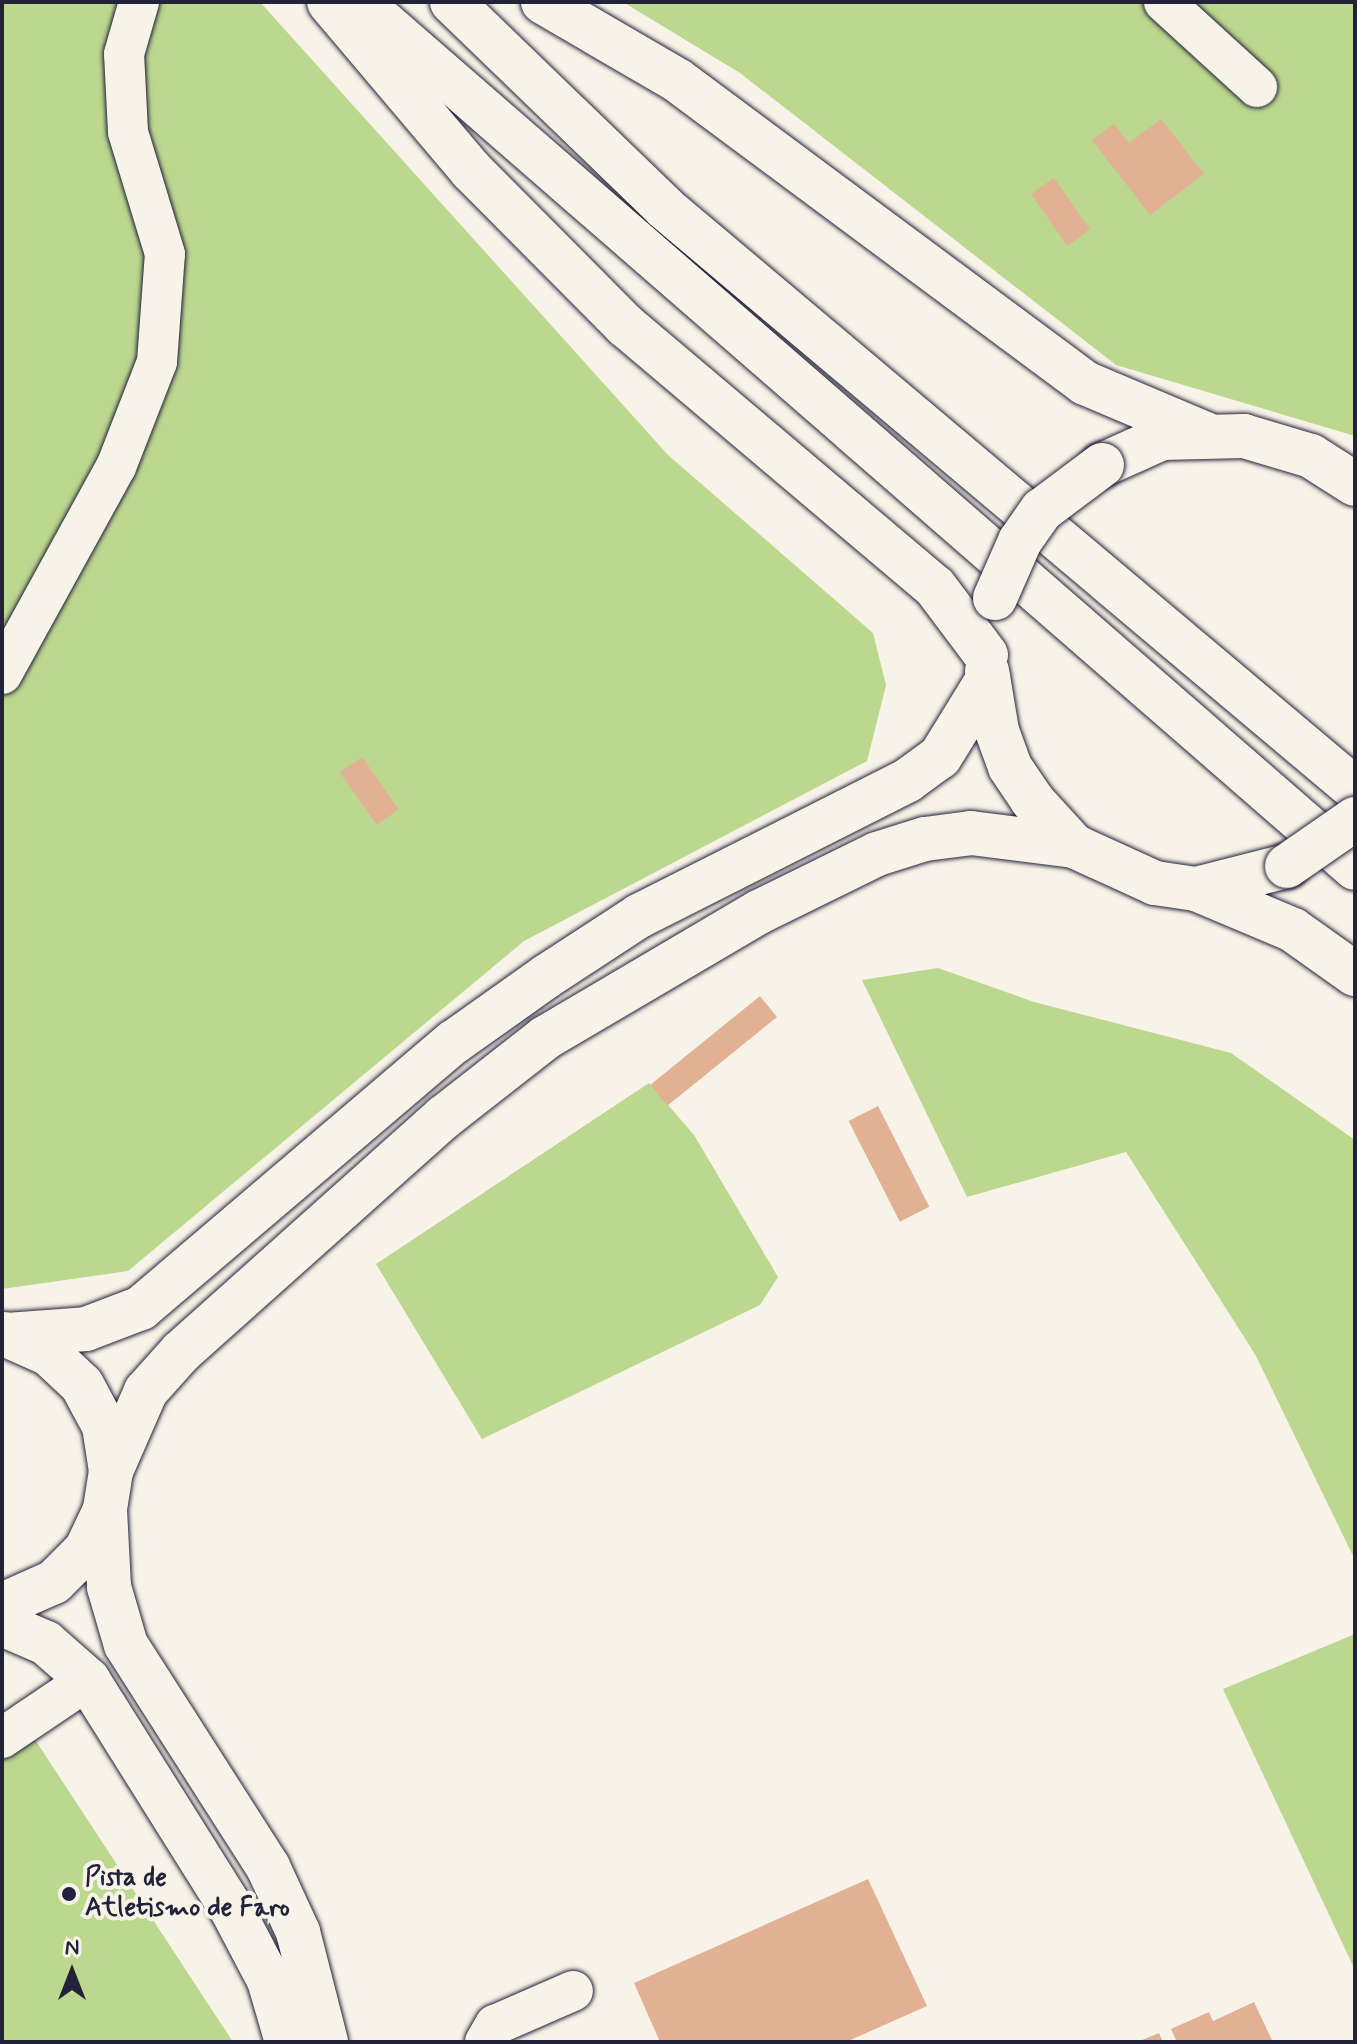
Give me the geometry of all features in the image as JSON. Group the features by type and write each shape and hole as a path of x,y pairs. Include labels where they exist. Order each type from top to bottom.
{"main road":[{"path":"329,2 471,170 626,326 935,587 987,667"},
{"path":"360,2 1355,868"},
{"path":"452,2 665,208 1355,789"},
{"path":"543,2 677,80 1085,383 1206,434"},
{"path":"1074,846 1032,800 1010,767 997,731 987,667 995,598 1020,541 1042,510 1102,465 1162,438 1206,434 1278,442 1355,484"},
{"path":"4,1334 86,1329 141,1308 454,1042 547,976 639,916 908,780 940,757 987,667"},
{"path":"1196,889 1287,866 1355,819"},
{"path":"2,1605 54,1582 86,1550 146,1391 181,1352 444,1117 545,1038 759,912 877,854 925,839 971,833 1074,846 1155,883 1196,889 1293,930 1355,974"},
{"path":"4,1334 49,1354 82,1385 104,1426 109,1587 126,1645 268,1867 298,1932 326,2042"},
{"path":"2,1624 46,1643 88,1680 231,1908 269,1980 287,2042"}],"street":[{"path":"2,674 116,467 157,362 165,254 128,132 126,101 124,54 139,2"},
{"path":"1164,2 1257,87"},
{"path":"2,1738 88,1680"},
{"path":"298,1932 338,2042"},
{"path":"485,2042 495,2025 573,1991"}],"green space":[{"path":"2,2 260,2 668,455 873,633 886,685 867,761 524,941 128,1271 2,1289"},
{"path":"623,2 1355,2 1355,436 1116,365 740,73"},
{"path":"938,968 1034,1002 1231,1053 1355,1140 1355,1560 1255,1354 1126,1152 967,1197 862,980"},
{"path":"649,1083 694,1135 778,1277 760,1305 482,1439 376,1264"},
{"path":"1355,1634 1355,1970 1223,1689"},
{"name":"Pista de Atletismo de Faro","path":"12,1706 233,2042 2,2042 2,1713"}],"building":[{"path":"1161,119 1204,174 1150,215 1092,140 1114,124 1129,143"},
{"path":"1054,178 1090,230 1067,246 1031,194"},
{"path":"362,757 399,809 377,825 340,772"},
{"path":"760,996 777,1017 667,1106 650,1085"},
{"path":"878,1106 929,1207 900,1222 849,1121"},
{"path":"868,1879 927,2006 846,2042 660,2042 634,1983"},
{"path":"1254,2002 1272,2040 1268,2042 1177,2042 1171,2029 1209,2012 1213,2021"},
{"path":"1159,2033 1163,2042 1137,2042"}],"place":[{"name":"Pista de Atletismo de Faro","path":"69,1894"}]}
